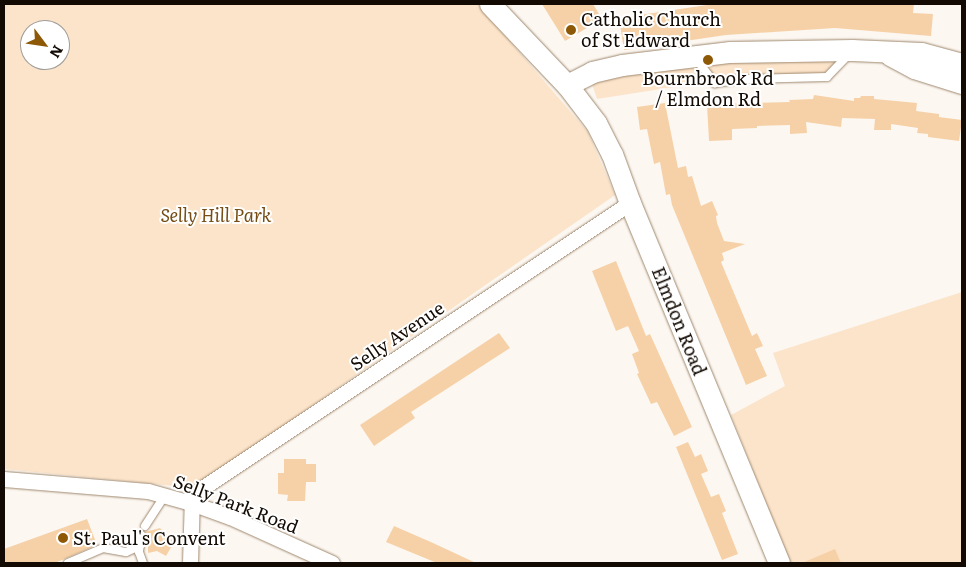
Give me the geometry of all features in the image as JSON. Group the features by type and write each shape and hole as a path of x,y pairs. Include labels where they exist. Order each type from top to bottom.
{"street":[{"name":"Elmdon Road","path":"490,4 567,85 596,122 612,154 630,204 779,563"},
{"path":"567,85 592,72 730,52 852,50 921,53 962,64"},
{"path":"886,52 914,68 962,84"},
{"name":"Selly Avenue","path":"191,503 192,495 630,204"},
{"name":"Selly Park Road","path":"4,480 148,491 191,503 230,517 332,563"},
{"path":"190,563 191,503"}],"lane":[{"path":"693,56 715,83 747,79 827,76 852,50"},
{"path":"145,526 165,496"},
{"path":"141,536 139,552 142,563"},
{"path":"68,563 103,548 126,552 140,546"}],"green space":[{"name":"Selly Hill Park","path":"4,4 478,4 588,132 615,195 194,488 4,469"},
{"path":"849,52 827,75 716,81 696,56"},
{"path":"693,58 715,84 680,86 597,99 592,84"},
{"path":"962,292 962,563 790,563 731,415 785,386 773,353"}],"building":[{"name":"Catholic Church of St Edward","path":"542,4 593,4 602,19 565,41"},
{"path":"714,4 914,4 913,13 933,14 931,36 835,28 726,35 624,50 619,18"},
{"path":"814,95 854,101 854,98 860,98 861,96 874,96 874,99 917,103 916,111 962,120 959,141 928,137 928,134 917,133 918,128 891,124 891,130 874,130 875,119 842,118 841,127 806,122 807,133 790,134 790,125 757,126 757,128 732,129 732,140 709,141 707,104 790,102 789,100 813,99"},
{"path":"665,103 678,168 686,166 688,177 692,176 701,206 712,201 718,215 716,216 717,223 724,241 745,244 722,253 724,260 721,262 752,336 757,333 763,346 755,349 767,376 746,385 672,205 670,194 666,195 660,162 654,164 647,129 640,130 637,107"},
{"path":"616,261 646,336 650,334 692,427 674,436 657,402 651,404 637,374 639,373 632,354 639,351 628,326 616,331 592,271"},
{"path":"499,333 510,348 411,412 415,418 374,446 360,425"},
{"path":"688,442 695,457 701,454 708,471 701,474 711,497 719,494 726,511 722,513 738,554 722,560 676,447"},
{"path":"284,459 306,459 306,464 316,464 316,482 306,482 305,501 287,501 288,495 278,494 278,473 284,473"},
{"name":"St. Paul's Convent","path":"87,519 97,545 55,563 4,563 4,549"},
{"path":"394,526 476,563 437,563 386,542"},
{"path":"160,528 174,542 166,556 157,551 148,553 148,540 145,532"},
{"path":"835,549 841,563 802,563"}],"place":[{"name":"Catholic Church of St Edward","path":"571,30"},
{"name":"Bournbrook Rd / Elmdon Rd","path":"708,60"},
{"name":"St. Paul's Convent","path":"63,538"}]}
